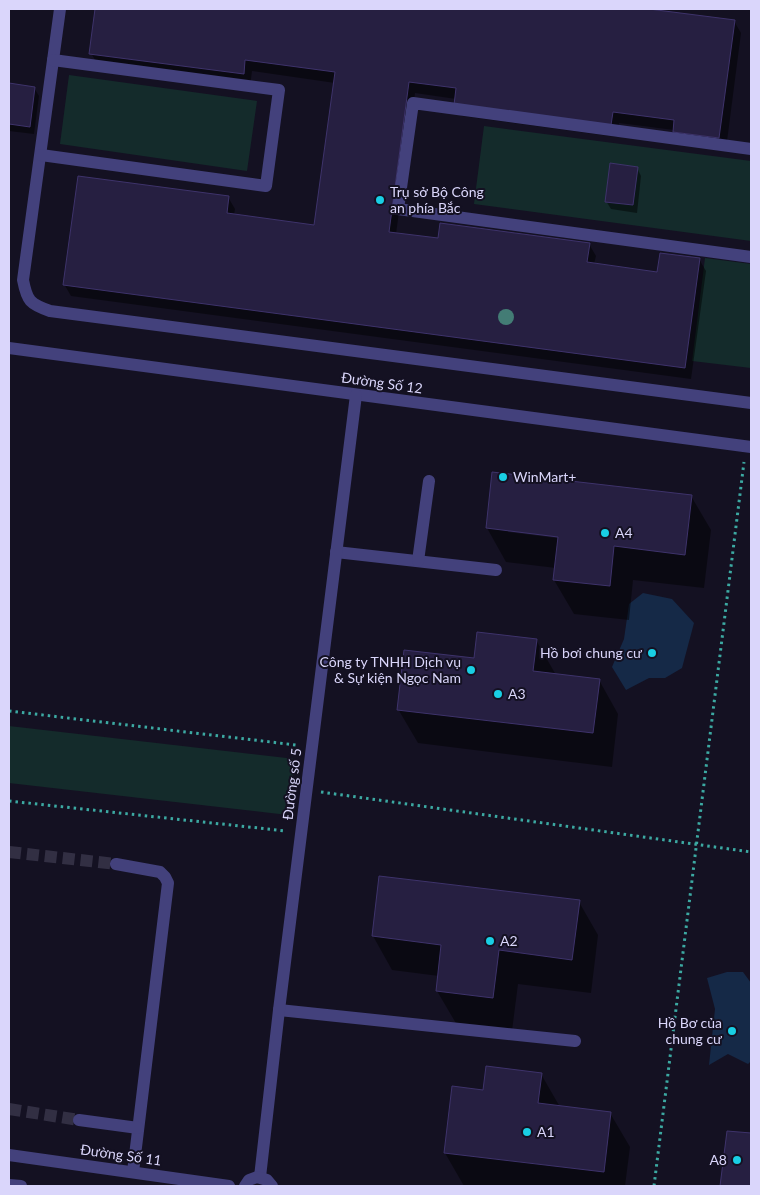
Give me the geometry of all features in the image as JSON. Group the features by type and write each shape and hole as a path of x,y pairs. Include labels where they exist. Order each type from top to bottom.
{"street":[{"path":"60,9 23,280 26,294 35,306 50,311 751,403"},
{"path":"40,155 266,186 279,90 53,60"},
{"path":"751,149 413,103 398,209 751,257"},
{"name":"Đường Số 12","path":"9,348 749,446"},
{"name":"Đường số 5","path":"260,1177 356,394"},
{"path":"418,561 430,482"},
{"path":"336,552 496,570"},
{"path":"116,864 160,872 166,877 168,883 133,1172"},
{"path":"279,1010 575,1041"},
{"path":"79,1120 138,1128"},
{"name":"Đường Số 11","path":"9,1155 229,1186"},
{"path":"244,1186 253,1178 260,1177 267,1180 272,1186"},
{"path":"9,1185 21,1186"}],"path":[{"path":"654,1186 749,446"},
{"path":"9,711 312,747"},
{"path":"307,790 751,852"},
{"path":"9,801 301,833"}],"green space":[{"path":"69,75 257,101 247,171 60,144"},
{"path":"484,126 751,161 751,241 474,204"},
{"path":"705,258 751,264 751,368 692,361"},
{"path":"9,726 295,759 288,815 9,783"}],"water":[{"name":"Hồ bơi chung cư","path":"643,593 672,599 694,623 682,668 665,678 649,678 626,690 612,667 624,639 629,604"},
{"name":"Hồ Bơ của chung cư","path":"727,972 743,972 751,983 751,1061 748,1064 728,1054 709,1065 715,1009 707,978"}],"building":[{"path":"95,9 649,9 735,20 719,138 673,132 674,120 613,112 611,125 454,105 456,88 409,82 389,232 438,238 440,223 590,243 587,262 657,272 660,253 700,258 685,368 63,285 78,176 229,196 227,213 314,225 335,72 245,60 244,74 89,54"},
{"path":"9,83 35,87 30,127 9,124"},
{"path":"610,163 638,167 633,205 605,202"},
{"name":"A4","path":"492,472 692,495 685,555 614,546 610,586 553,580 558,537 486,528"},
{"name":"A3","path":"477,632 537,639 533,671 600,679 593,733 397,710 404,650 474,658"},
{"name":"A2","path":"379,876 580,900 572,960 499,950 493,998 436,991 441,945 372,936"},
{"name":"A1","path":"486,1066 542,1073 538,1103 611,1112 604,1172 444,1153 452,1086 483,1090"},
{"name":"A8","path":"727,1131 751,1133 751,1186 720,1186"}],"tunnel":[{"path":"9,852 116,864"},
{"path":"9,1109 79,1120"}],"place":[{"name":"Trụ sở Bộ Công an phía Bắc","path":"380,200"},
{"name":"WinMart+","path":"503,477"},
{"name":"A4","path":"605,533"},
{"name":"Hồ bơi chung cư","path":"652,653"},
{"name":"Công ty TNHH Dịch vụ & Sự kiện Ngọc Nam","path":"471,670"},
{"name":"A3","path":"498,694"},
{"name":"A2","path":"490,941"},
{"name":"Hồ Bơ của chung cư","path":"732,1031"},
{"name":"A1","path":"527,1132"},
{"name":"A8","path":"737,1160"}]}
